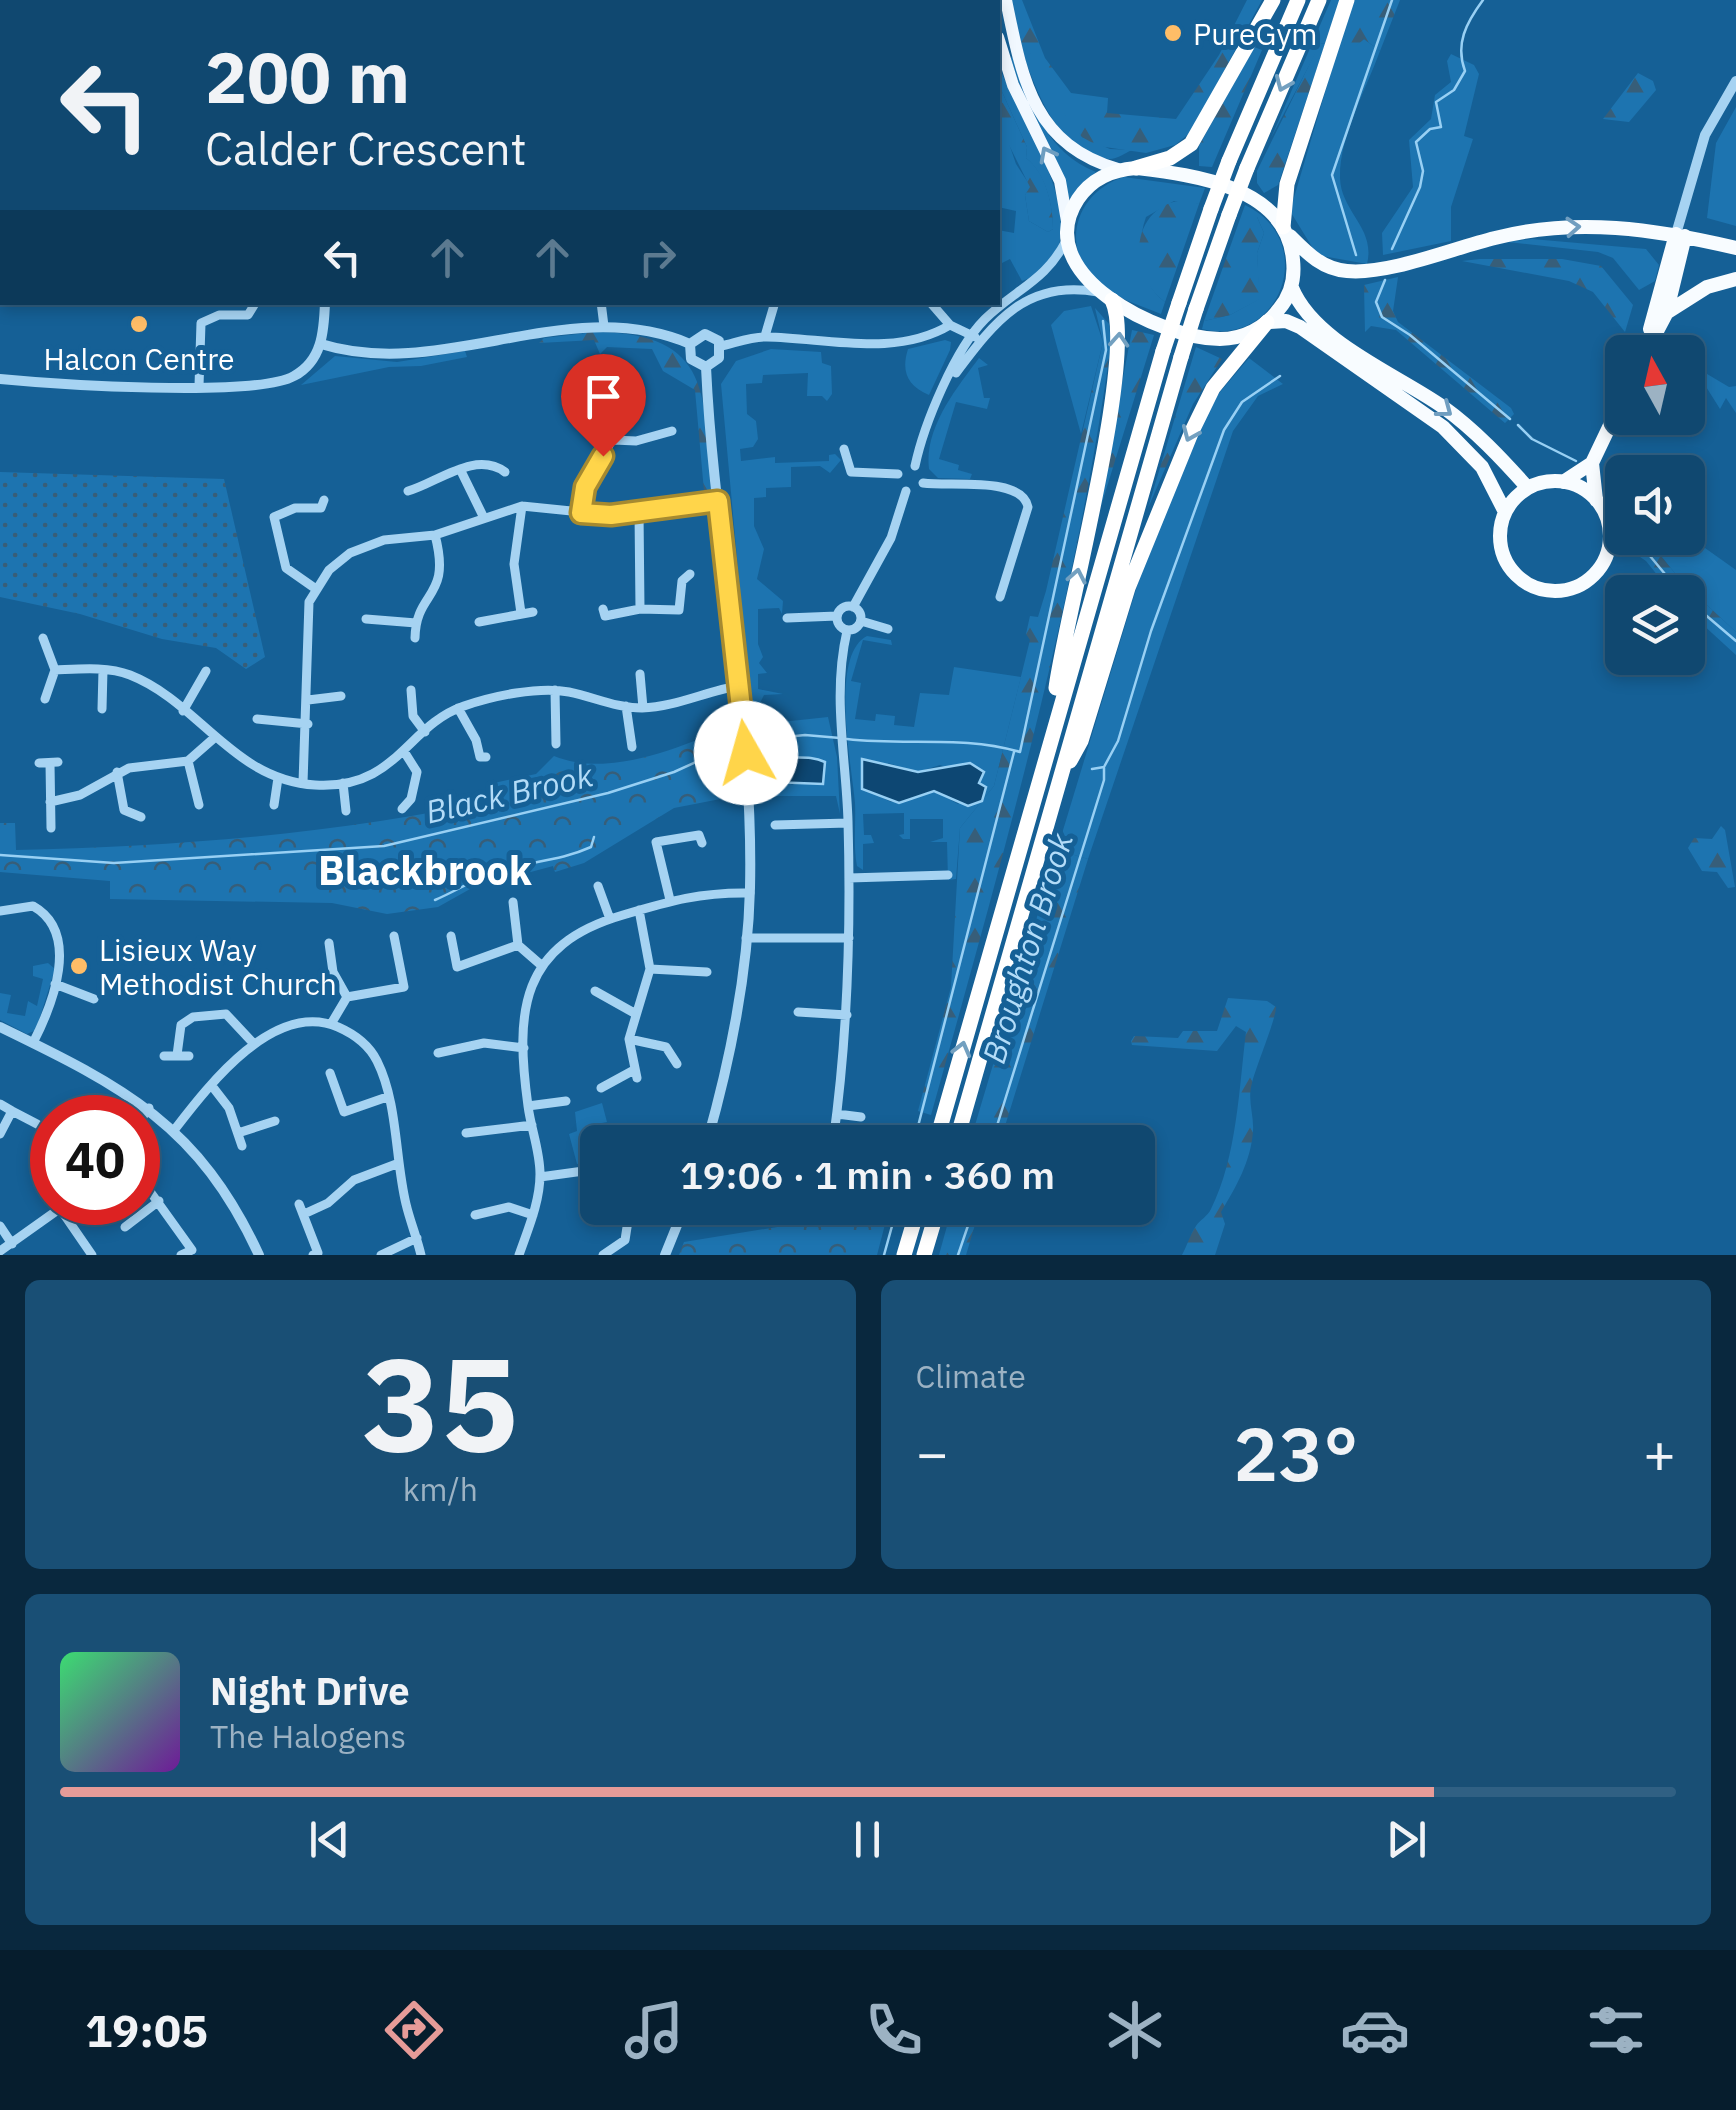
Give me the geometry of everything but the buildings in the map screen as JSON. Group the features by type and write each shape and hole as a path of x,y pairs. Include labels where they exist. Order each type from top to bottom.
{"highway":[{"path":"1049,741 1058,669 1114,382 1120,323 1105,296 1075,264 1068,232 1080,196 1093,182 1118,169 1170,158 1191,144 1273,0"},
{"path":"941,1125 1162,351 1229,161 1298,0"},
{"path":"961,1125 1181,356 1247,168 1319,0"},
{"path":"1347,0 1287,184 1284,229 1293,254 1292,288 1310,319 1330,340 1443,426 1482,467 1505,512"},
{"path":"1136,168 1235,190 1264,206 1324,266 1346,271 1554,228 1608,226 1680,235 1736,248"},
{"path":"1654,335 1666,314 1680,235"},
{"path":"1649,335 1680,235"},
{"path":"1666,314 1707,287 1736,279"},
{"path":"1054,791 1081,741 1128,588 1192,430 1214,388 1292,288"},
{"path":"1105,296 1208,338 1245,335 1267,322 1286,321 1330,340"},
{"path":"1359,363 1444,408 1528,488"},
{"path":"1592,463 1596,500 1606,516 1608,554 1584,583 1566,590 1547,591 1516,575 1500,545 1505,512 1528,488 1563,482 1592,463 1605,435"},
{"path":"1563,482 1596,500"},
{"path":"904,1255 913,1225"},
{"path":"924,1255 933,1225"}],"main road":[{"path":"1006,0 1017,53 1052,134 1077,154 1118,169"},
{"path":"1000,43 1013,85 1060,181 1068,232"}],"street":[{"path":"1680,235 1685,202 1705,136 1736,81"},
{"path":"915,466 970,335 1010,298 1046,274 1068,232"},
{"path":"948,383 1008,313 1037,294 1066,287 1105,296"},
{"path":"199,386 201,323 235,307 248,315 254,305"},
{"path":"0,379 199,386 282,382 305,368 321,344 325,305"},
{"path":"601,305 604,326"},
{"path":"766,336 774,305"},
{"path":"933,305 950,325 982,340"},
{"path":"721,346 766,336 824,343 886,342 917,339 950,325"},
{"path":"321,344 391,357 604,326 653,330 690,344"},
{"path":"690,344 705,334 715,337 721,346 720,358 706,366"},
{"path":"690,344 692,359 706,366"},
{"path":"581,513 585,487 614,440 612,400 590,380 592,366"},
{"path":"706,366 748,785 750,892 728,1051 710,1125"},
{"path":"614,440 636,441 667,429"},
{"path":"844,449 851,472 898,474 907,466 915,466 922,473 923,483 918,490 906,491 899,484 898,474"},
{"path":"414,486 460,469 501,465"},
{"path":"460,469 483,516"},
{"path":"923,483 993,485 1026,497 1028,507 1000,598"},
{"path":"847,631 839,626 837,616 841,609 853,606 891,538 906,491"},
{"path":"303,783 308,724 307,615 316,589 350,553 384,540 435,534 522,506 581,513 639,512 718,501"},
{"path":"316,589 286,568 272,512 322,506"},
{"path":"483,617 527,613 514,564 523,524 522,506"},
{"path":"639,512 640,609"},
{"path":"414,638 416,623 442,571 435,534"},
{"path":"679,610 682,578"},
{"path":"853,606 862,622 888,629"},
{"path":"594,621 604,612 640,609 691,613"},
{"path":"372,615 416,623"},
{"path":"787,618 837,616"},
{"path":"835,1125 847,1015 849,938 848,823 839,728 839,668 847,631 862,622"},
{"path":"42,638 55,670 44,698"},
{"path":"55,670 126,673 152,686 213,739 278,778 303,783 344,783 370,774 405,753 425,732 458,708 555,690 643,708 738,686"},
{"path":"103,670 105,704"},
{"path":"183,711 207,676"},
{"path":"638,681 643,708"},
{"path":"553,739 555,690"},
{"path":"408,696 415,721 425,732"},
{"path":"308,700 337,700"},
{"path":"626,706 633,732 632,748"},
{"path":"458,708 476,740 480,760"},
{"path":"263,722 308,724"},
{"path":"50,802 80,795 116,772 188,761 213,739"},
{"path":"402,809 411,799 419,775 405,753"},
{"path":"188,761 195,798"},
{"path":"49,763 51,828"},
{"path":"116,772 122,812 141,817"},
{"path":"274,805 278,778"},
{"path":"344,783 346,811"},
{"path":"775,825 848,823"},
{"path":"670,900 655,837 700,835"},
{"path":"849,878 948,875"},
{"path":"597,884 610,919"},
{"path":"520,1255 540,1178 528,1106 524,1048 525,1004 542,965 572,934 610,919 711,891 750,892"},
{"path":"513,902 518,945 542,965"},
{"path":"0,911 32,906 50,917 59,948 55,984 33,1044"},
{"path":"600,1089 636,1074 630,1039 650,969 640,910"},
{"path":"451,936 458,972 518,945"},
{"path":"746,938 849,938"},
{"path":"332,1024 338,1005 348,997 410,987 394,943"},
{"path":"333,950 333,972 348,997"},
{"path":"650,969 707,972"},
{"path":"55,984 94,999"},
{"path":"594,991 636,1014"},
{"path":"798,1012 847,1015"},
{"path":"177,1054 185,1015 226,1014 254,1044"},
{"path":"174,1129 254,1044 292,1024 332,1024 371,1050 387,1096 422,1255"},
{"path":"0,1028 125,1095"},
{"path":"630,1039 666,1047 676,1064"},
{"path":"446,1054 484,1042 524,1048"},
{"path":"164,1056 189,1056"},
{"path":"330,1073 344,1112"},
{"path":"212,1086 229,1108 242,1146"},
{"path":"332,1118 387,1096"},
{"path":"0,1104 30,1121"},
{"path":"528,1106 562,1104"},
{"path":"0,1134 12,1112"},
{"path":"837,1114 861,1117"},
{"path":"160,1117 218,1180 259,1255"},
{"path":"238,1133 275,1121"},
{"path":"466,1133 532,1125"},
{"path":"478,1131 480,1143"},
{"path":"317,1254 301,1209 328,1203 354,1180 399,1163"},
{"path":"540,1178 580,1172"},
{"path":"160,1203 193,1252 181,1255"},
{"path":"475,1215 510,1207 533,1215"},
{"path":"0,1251 38,1225"},
{"path":"75,1225 92,1255"},
{"path":"124,1228 128,1225"},
{"path":"603,1255 624,1240 627,1225"},
{"path":"666,1255 677,1225"},
{"path":"0,1226 12,1244"},
{"path":"382,1255 417,1238"}],"green space":[{"path":"1011,0 1022,0 1045,58 1071,93 1108,98 1107,113 1176,119 1219,55 1247,0 1262,0 1191,132 1175,145 1146,153 1098,146 1082,137 1030,53 1023,53"},
{"path":"1331,0 1340,0 1325,44 1321,43 1271,138"},
{"path":"1355,0 1400,0 1380,51 1364,39 1343,58 1347,18"},
{"path":"1347,18 1344,55 1364,39 1380,51 1349,130 1340,178 1346,201 1367,240 1367,264 1317,255 1290,211"},
{"path":"1320,43 1325,44 1278,185 1264,193 1257,183 1257,171"},
{"path":"1254,47 1262,50 1212,167 1199,166 1199,146"},
{"path":"1030,52 1082,137 1110,149 1132,150 1113,159 1093,156 1078,148 1043,103 1023,53"},
{"path":"1451,54 1474,65 1479,74 1464,136 1473,139 1451,207 1451,241 1383,255 1382,233 1413,187 1409,140 1431,119 1435,95 1451,82 1447,61"},
{"path":"1014,57 1034,109 1052,139 1064,152 1096,172 1070,200 1008,58"},
{"path":"1000,69 1039,147 1060,213 1060,242 1048,265 1022,281 1010,259 1000,264 1000,230 1014,233 1016,211 1000,207 1000,117 1016,164 1031,187 1025,195 1029,221 1048,232 1053,229 1053,219 1047,190 1026,158 1027,147 1000,87"},
{"path":"1638,73 1653,81 1656,90 1629,122 1603,119"},
{"path":"1000,87 1027,147 1026,158 1039,172 1047,190 1053,229 1048,232 1029,221 1025,195 1030,187 1000,127"},
{"path":"1736,107 1736,226 1707,218 1716,143"},
{"path":"1124,177 1205,188 1199,204 1174,201 1146,217 1141,239 1142,263 1150,285 1165,302 1161,314 1104,288 1085,268 1078,252 1078,221 1085,207 1094,194"},
{"path":"1185,200 1199,204 1165,302 1144,274 1140,242 1144,226 1153,214 1167,204"},
{"path":"1245,205 1268,221 1281,242 1285,265 1281,287 1270,307 1253,323 1230,331 1202,329 1204,321 1230,315 1259,299 1257,253 1264,233 1257,217 1240,219"},
{"path":"1257,217 1264,233 1257,253 1260,299 1230,315 1204,321 1240,219"},
{"path":"1532,239 1646,249 1659,265 1655,281 1639,290 1613,258 1598,252 1507,242"},
{"path":"1562,259 1601,266 1633,305 1625,332 1593,292 1569,281 1462,261"},
{"path":"1398,277 1393,311 1398,322 1511,408 1514,414 1505,423 1396,330 1371,326 1365,332 1364,285"},
{"path":"1091,306 1103,342 1081,434 1051,325 1064,311"},
{"path":"1095,308 1109,324 1111,344 1078,540 1034,732 931,1115 918,1111 951,987 960,828 994,786 1030,640 1026,634 1030,616 1038,617 1046,591 1103,342"},
{"path":"1132,330 1154,335 1101,506 1102,490"},
{"path":"594,332 633,335 662,344 682,358 695,377 703,400 711,493 704,491 695,390 663,371 652,349 607,347 600,354 594,340 539,343 544,338"},
{"path":"951,342 950,350 929,395 915,387 908,377 908,349"},
{"path":"1196,347 1222,359 1193,404 1148,508"},
{"path":"771,349 821,352 822,363 831,366 832,394 827,401 822,396 807,396 808,373 763,375 762,383 746,384 747,414 756,421 758,439 753,447 740,449 741,461 775,457 775,463 829,461 829,455 835,454 841,460 830,473 820,466 791,467 791,487 766,488 766,497 754,498 754,526 764,549 757,579 783,601 782,614 779,608 758,609 758,644 763,657 759,663 767,673 758,674 758,689 783,694 764,695 760,703 763,724 828,717 837,757 840,814 836,796 759,796 721,384 736,361","holes":["781,757 795,761 806,757 820,784 799,781 792,785 774,760"]},
{"path":"465,351 467,357 421,366 389,367 301,385 335,356 397,362"},
{"path":"979,358 988,365 978,368 984,398 990,398 987,409 956,402 939,459 972,474 970,479 938,478 929,469 931,439 944,410"},
{"path":"1249,358 1283,384 1258,396 1233,431 1088,859 1057,850 1144,563 1214,399"},
{"path":"1705,373 1729,387 1736,386 1736,413 1726,398 1720,409 1705,385"},
{"path":"0,472 224,479 265,657 246,669 216,648 162,639 80,614 0,597"},
{"path":"1705,548 1736,570 1736,632 1705,603 1705,575 1676,575 1660,555 1705,555"},
{"path":"1637,555 1660,555 1676,575 1657,575"},
{"path":"1705,603 1736,632 1736,655 1705,627"},
{"path":"867,636 891,640 892,645 863,640 851,681 861,683 855,719 875,721 876,714 895,716 894,725 914,727 920,693 949,695 954,667 1021,677 994,786 960,828 956,879 948,880 947,842 930,842 943,838 943,819 910,819 910,839 903,839 899,835 904,834 904,813 863,814 864,835 871,835 874,843 863,844 863,870 857,866 846,713 849,665 855,647","holes":["888,763 918,772 940,765 979,779 979,784 958,804 934,791 891,802 873,793"]},
{"path":"735,725 741,795 674,808 584,863 555,872 553,866 495,875 438,907 387,914 332,903 110,899 110,881 0,872 0,823 15,823 16,850 200,841 382,821 503,798 494,783 536,774 554,756 576,762 622,762 669,750"},
{"path":"1721,826 1725,830 1735,887 1728,888 1717,872 1702,871 1688,848 1694,838 1712,839"},
{"path":"1057,850 1088,859 1005,1125 975,1125"},
{"path":"48,963 55,969 36,1030 27,1034 0,1020 0,993 11,995 7,1013 25,1016 28,1001 37,1006 43,979 33,976 33,966"},
{"path":"1228,998 1267,1001 1276,1007 1275,1013 1251,1089 1253,1131 1249,1153 1221,1212 1225,1224 1215,1255 1182,1255 1220,1189 1236,1122 1246,1032 1236,1026 1217,1051 1132,1045 1131,1041 1134,1036 1178,1038 1183,1031 1217,1031"},
{"path":"602,1103 607,1122 580,1125 577,1164 569,1134 577,1131 575,1112"},
{"path":"790,1225 885,1225 877,1255 679,1255 684,1242"},
{"path":"947,1225 975,1225 966,1255 939,1255"}],"shaded area":[{"path":"781,757 825,762 823,784 772,782 767,771"},
{"path":"862,759 918,772 970,763 984,772 979,783 986,787 982,801 968,806 934,791 899,803 862,789"}],"waterway":[{"name":"Broughton Brook","path":"1356,255 1332,175 1392,0"},
{"name":"Black Brook","path":"1392,249 1420,187 1423,171 1416,142 1430,129 1441,127 1436,102 1454,90 1465,71 1461,52 1464,34 1483,0"},
{"path":"1385,280 1376,302 1382,317 1410,335 1510,419"},
{"path":"847,739 956,742 1020,752 1106,350 1103,321"},
{"name":"Black Brook","path":"1092,769 1104,767 1118,741 1151,631 1224,430 1242,402 1280,376"},
{"path":"1518,425 1532,439 1576,461"},
{"path":"1649,555 1666,575"},
{"path":"1705,615 1736,641"},
{"name":"Black Brook","path":"748,741 805,735 840,738"},
{"name":"Black Brook","path":"0,855 114,863 384,846 608,793 674,772 740,742"},
{"path":"918,1125 1014,752"},
{"name":"Broughton Brook","path":"997,1125 1104,780 1104,768"},
{"path":"435,900 492,873 579,852 591,847 594,837"},
{"path":"884,1255 892,1225"},
{"name":"Broughton Brook","path":"958,1255 968,1225"}],"place":[{"name":"PureGym","path":"1173,33"},
{"name":"Halcon Centre","path":"139,324"},
{"name":"Lisieux Way Methodist Church","path":"79,966"}],"district":[{"name":"Blackbrook","path":"425,870"}],"route":[{"path":"603,456 585,487 581,513 611,515 718,501 746,753"}]}
